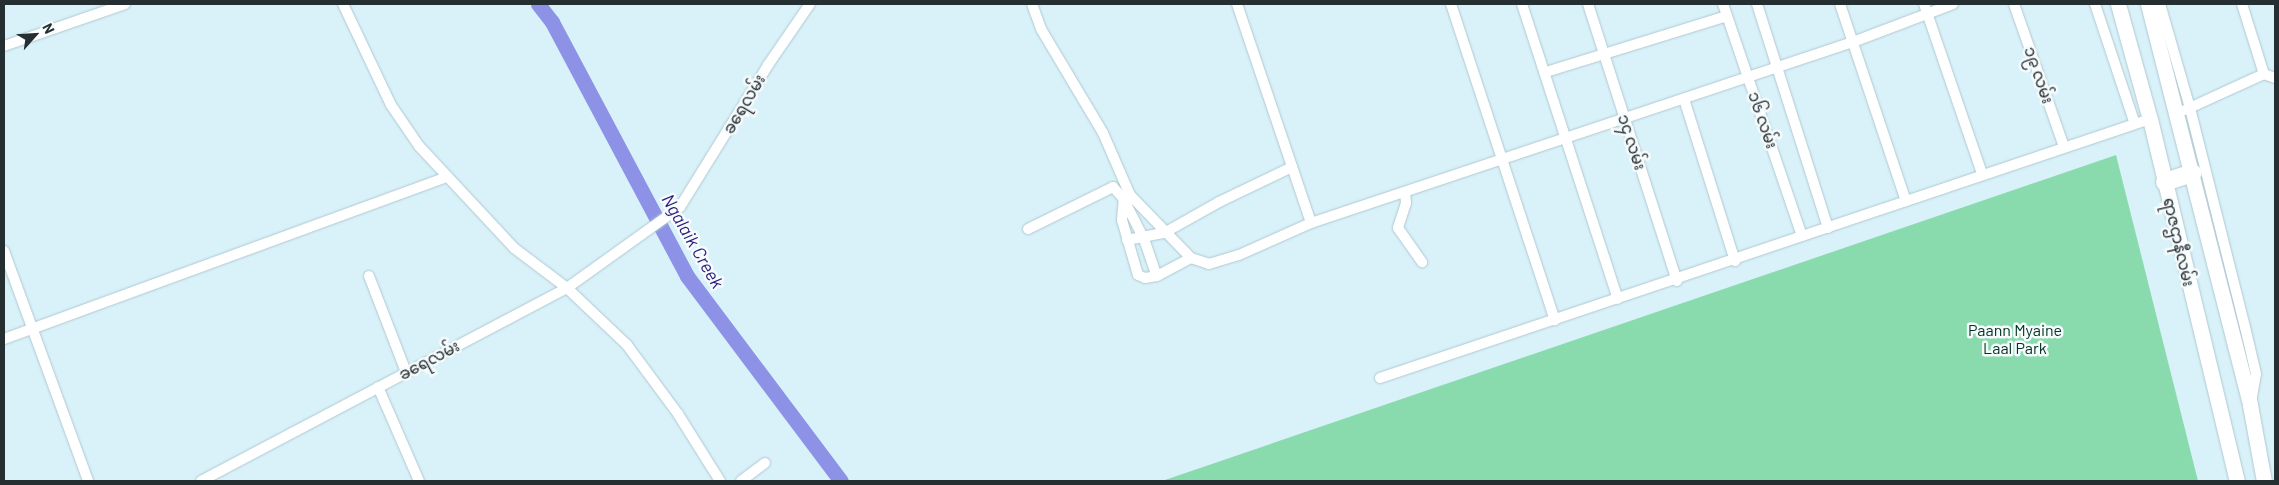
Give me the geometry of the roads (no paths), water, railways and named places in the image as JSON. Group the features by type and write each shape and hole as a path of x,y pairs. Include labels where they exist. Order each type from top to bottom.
{"highway":[{"path":"2165,182 2193,173"}],"main road":[{"name":"ရာဇဌာနီလမ်း","path":"2118,4 2150,119 2237,481"},
{"name":"ရာဇဌာနီလမ်း","path":"2148,4 2183,111 2193,173 2250,405 2264,481"}],"street":[{"path":"4,46 125,4"},
{"path":"343,4 391,105 445,178 514,248 567,288 627,345 678,414 720,481"},
{"name":"ခရေလမ်း","path":"201,481 567,288 680,207 768,65 810,4"},
{"path":"1032,4 1042,29 1103,133 1157,276"},
{"path":"1237,4 1311,223"},
{"path":"1451,4 1555,320"},
{"path":"1522,4 1546,72 1618,300"},
{"name":"၁၄ လမ်း","path":"1588,4 1677,281"},
{"name":"၁၆ လမ်း","path":"1723,4 1802,236"},
{"path":"1757,4 1828,228"},
{"path":"1840,4 1906,201"},
{"path":"1028,229 1110,187 1115,187 1127,196 1190,258 1209,264 1220,263 1311,223 1853,42 1926,8 1953,4"},
{"name":"၁၉ လမ်း","path":"2014,4 2064,147"},
{"path":"2095,4 2135,124"},
{"path":"2160,4 2183,111 2253,363 2256,383 2250,405"},
{"path":"2242,4 2264,74"},
{"path":"1926,8 1982,173"},
{"path":"1546,72 1605,56 1727,16"},
{"path":"2183,111 2264,74 2275,78"},
{"path":"1684,99 1735,261"},
{"path":"1380,378 1677,281 1982,173 2150,119"},
{"path":"1127,240 1144,239 1164,233 1219,202 1292,168"},
{"path":"4,339 445,178"},
{"path":"1405,192 1406,203 1398,228 1422,262"},
{"path":"1127,196 1121,214 1138,275 1145,278 1157,276 1190,258"},
{"path":"4,251 88,481"},
{"path":"369,276 406,372"},
{"path":"378,387 419,481"},
{"path":"741,481 765,463"}],"waterway":[{"name":"Ngalaik Creek","path":"538,4 552,22 687,276 841,481"}],"park label":[{"name":"Paann Myaine Laal Park","path":"2015,339"}]}
